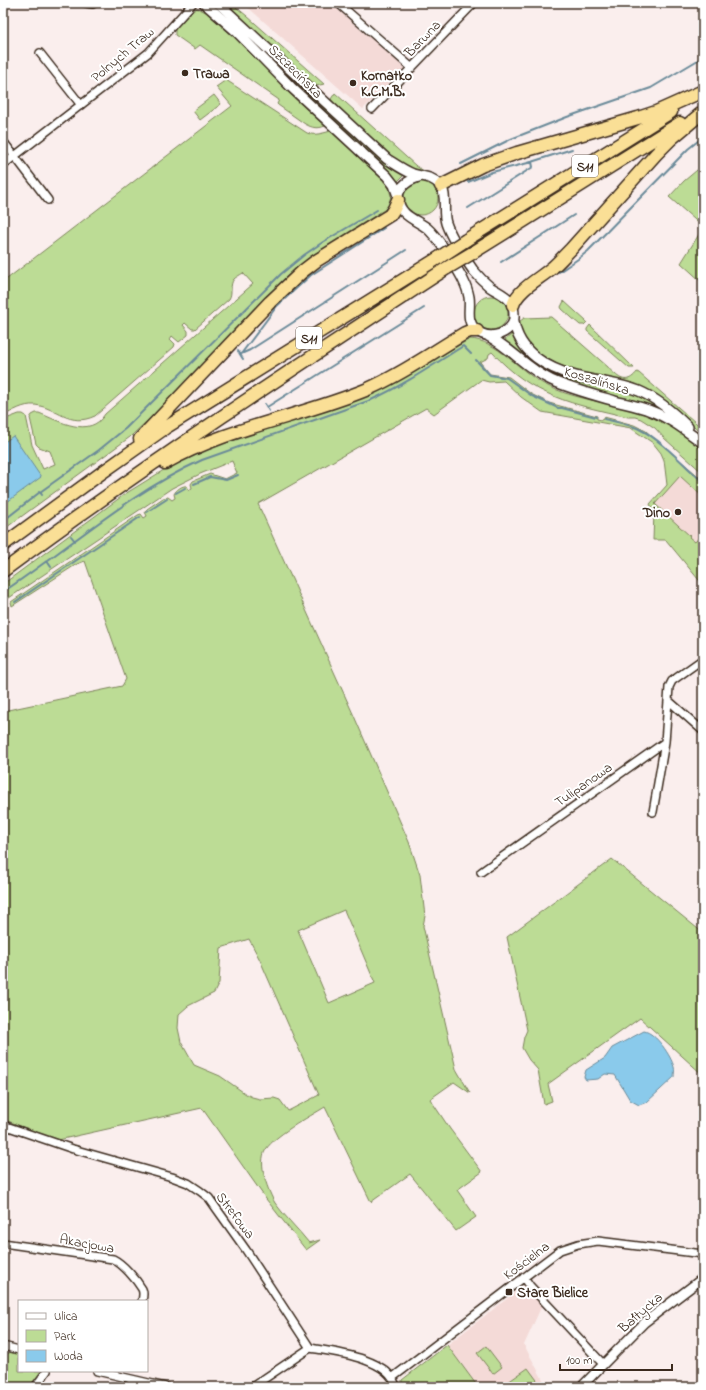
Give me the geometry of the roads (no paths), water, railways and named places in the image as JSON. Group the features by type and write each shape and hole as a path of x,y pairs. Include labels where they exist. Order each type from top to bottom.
{"highway":[{"path":"441,186 482,165 517,153 656,112 703,91"},
{"name":"S11","path":"3,545 165,428 703,91"},
{"name":"S11","path":"3,572 113,491 281,376 447,268 703,109"},
{"path":"513,306 514,301 521,293 554,266 571,249 666,144 703,112"},
{"path":"100,474 152,427 270,302 316,261 390,215 398,198"},
{"path":"113,491 173,458 195,448 228,435 369,389 465,333 470,331 483,334"}],"main road":[{"name":"Szczecińska","path":"204,3 238,33 291,87 387,176 394,185 401,208 406,215 428,229 438,240 462,278 466,285 469,298 469,320 483,334"},
{"name":"Szczecińska","path":"218,3 387,159 413,174 434,179 441,186"},
{"path":"398,198 400,189 405,184 410,180 422,176"},
{"path":"441,186 444,195 443,209 445,222 459,247 478,276 491,287 506,296 513,306"},
{"name":"Koszalińska","path":"513,306 516,331 521,342 537,358 550,366 576,376 622,386 640,392 672,411 703,442"},
{"path":"483,334 496,335 509,328 514,321"},
{"name":"Koszalińska","path":"483,334 500,342 534,370 551,380 565,386 639,406 658,413 703,442"}],"street":[{"path":"86,3 94,3"},
{"name":"Polnych Traw","path":"3,165 153,48 194,3"},
{"path":"338,3 412,68"},
{"name":"Barwna","path":"372,109 474,3"},
{"path":"40,53 80,104"},
{"path":"3,141 48,200"},
{"path":"653,812 665,742 669,687 672,681 703,659"},
{"path":"668,700 703,731"},
{"name":"Tulipanowa","path":"481,872 665,742"},
{"name":"Strefowa","path":"3,1125 73,1149 177,1179 188,1183 200,1191 209,1198 246,1250 310,1348"},
{"name":"Kościelna","path":"392,1378 560,1250 578,1244 598,1242 622,1243 703,1254"},
{"name":"Akacjowa","path":"3,1243 113,1259 121,1263 142,1289 142,1300"},
{"path":"524,1277 530,1286 603,1364"},
{"name":"Bałtycka","path":"581,1387 645,1322 703,1278"},
{"path":"3,1346 18,1350"},
{"path":"252,1387 310,1348 355,1356 387,1372 392,1378 396,1387"},
{"path":"34,1387 46,1372"},
{"path":"110,1373 166,1387"},
{"path":"128,1387 134,1380"}],"water":[{"path":"13,436 41,477 3,505 3,443"},
{"path":"644,1031 658,1040 670,1057 674,1069 674,1077 647,1102 639,1105 630,1100 615,1075 605,1074 598,1079 586,1080 584,1077 586,1070 605,1058 612,1048"}],"waterway":[{"path":"461,164 511,139 567,117 651,88 703,57"},
{"path":"559,272 588,251 688,149 703,137"},
{"path":"468,182 492,172 528,163 572,149"},
{"path":"468,208 533,167 532,162"},
{"path":"42,495 40,492 99,450 126,428 281,274 323,242 377,210"},
{"path":"501,262 574,215"},
{"path":"241,354 277,306 311,275 384,228"},
{"path":"241,354 250,350 406,250"},
{"path":"267,407 424,308"},
{"path":"3,592 124,505 175,473 202,460 371,400 407,381 463,346 471,354"},
{"path":"238,351 243,359"},
{"path":"476,360 490,375 507,378 532,396 558,408 596,417"},
{"path":"265,404 269,411"},
{"path":"604,419 632,426 648,434 664,446 703,482"},
{"path":"194,484 210,477 226,480 238,475"},
{"path":"176,493 185,488"},
{"path":"3,521 40,492 39,491"},
{"path":"147,512 167,499"},
{"path":"15,602 140,517"},
{"path":"71,536 75,541"},
{"path":"47,561 51,567"}],"place":[{"name":"Trawa","path":"185,73"},
{"name":"Kornatko K.C.M.B.","path":"353,83"},
{"name":"Dino","path":"678,512"},
{"name":"Stare Bielice","path":"509,1292"}]}
